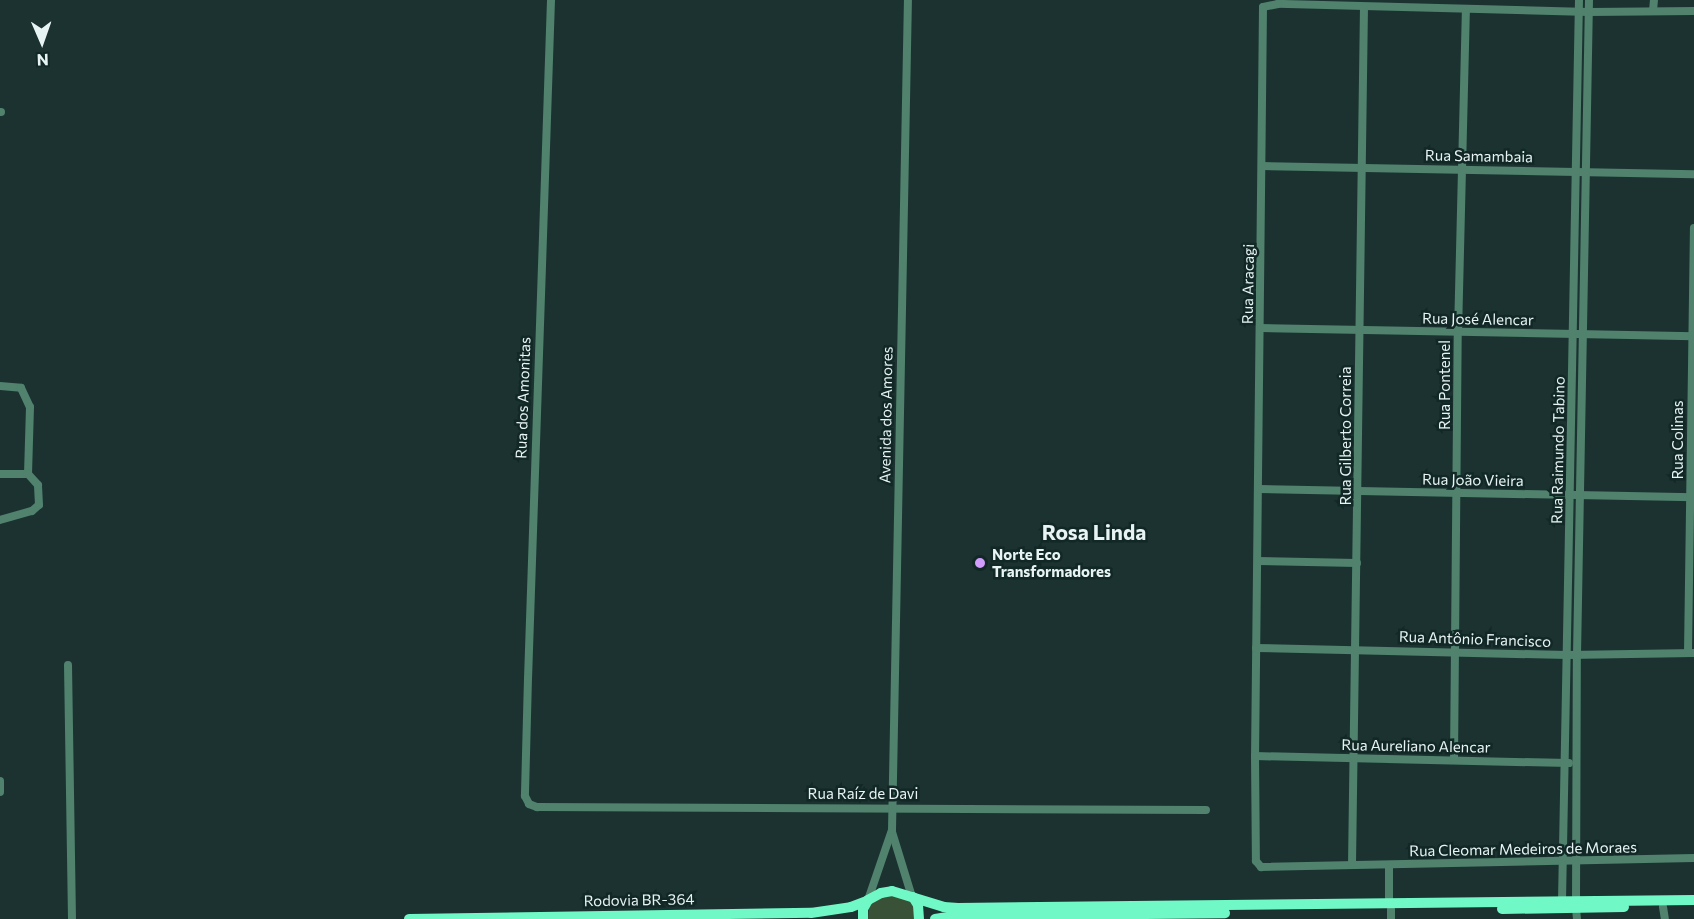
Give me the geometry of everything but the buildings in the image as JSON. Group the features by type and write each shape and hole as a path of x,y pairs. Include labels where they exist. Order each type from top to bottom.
{"highway":[{"name":"Rodovia BR-364","path":"409,919 811,913 842,909 881,893 892,891 958,908 1390,910"},
{"path":"912,897 918,905 919,919"},
{"path":"863,919 863,909 868,900"},
{"path":"1390,910 1562,901 1576,909 1694,900"},
{"path":"935,919 1390,910 1694,907"},
{"path":"778,919 828,919"}],"street":[{"name":"Rua dos Amonitas","path":"525,796 551,0"},
{"name":"Avenida dos Amores","path":"908,0 892,830 912,897"},
{"name":"Rua Raimundo Tabino","path":"1574,585 1571,495 1579,0"},
{"name":"Rua Raimundo Tabino","path":"1562,901 1566,763 1580,495 1588,172 1589,0"},
{"path":"1653,11 1654,0"},
{"name":"Rua Aracagi","path":"1258,561 1263,7 1278,4 1364,7"},
{"path":"1364,7 1579,12 1694,11"},
{"name":"Rua Gilberto Correia","path":"1352,865 1364,7"},
{"name":"Rua Pontenel","path":"1454,760 1459,493 1458,333 1466,10"},
{"name":"Rua Samambaia","path":"1263,166 1694,174"},
{"path":"1576,200 1587,199"},
{"name":"Rua Colinas","path":"1691,653 1694,228"},
{"name":"Rua José Alencar","path":"1261,328 1693,336"},
{"path":"0,386 21,388 29,402 28,474 38,485 39,505 32,511 0,520"},
{"path":"1,474 28,474"},
{"name":"Rua João Vieira","path":"1259,489 1693,497"},
{"path":"1352,865 1258,865 1255,756 1256,648 1258,561 1357,562"},
{"name":"Rua Antônio Francisco","path":"1256,648 1572,655 1691,653"},
{"name":"Rua Raimundo Tabino","path":"1572,655 1576,764 1576,909"},
{"path":"68,665 72,919"},
{"name":"Rua Aureliano Alencar","path":"1255,756 1576,764"},
{"path":"0,781 0,792"},
{"name":"Rua Raíz de Davi","path":"525,796 529,804 537,807 1206,810"},
{"name":"Avenida dos Amores","path":"868,900 892,830"},
{"name":"Rua Cleomar Medeiros de Moraes","path":"1352,865 1694,858"},
{"path":"1389,866 1390,910"},
{"path":"1663,907 1665,919"}],"green space":[{"path":"904,895 915,907 915,919 868,919 869,905 882,896"}],"place":[{"name":"Norte Eco Transformadores","path":"980,563"}],"district":[{"name":"Rosa Linda","path":"1094,532"}]}
